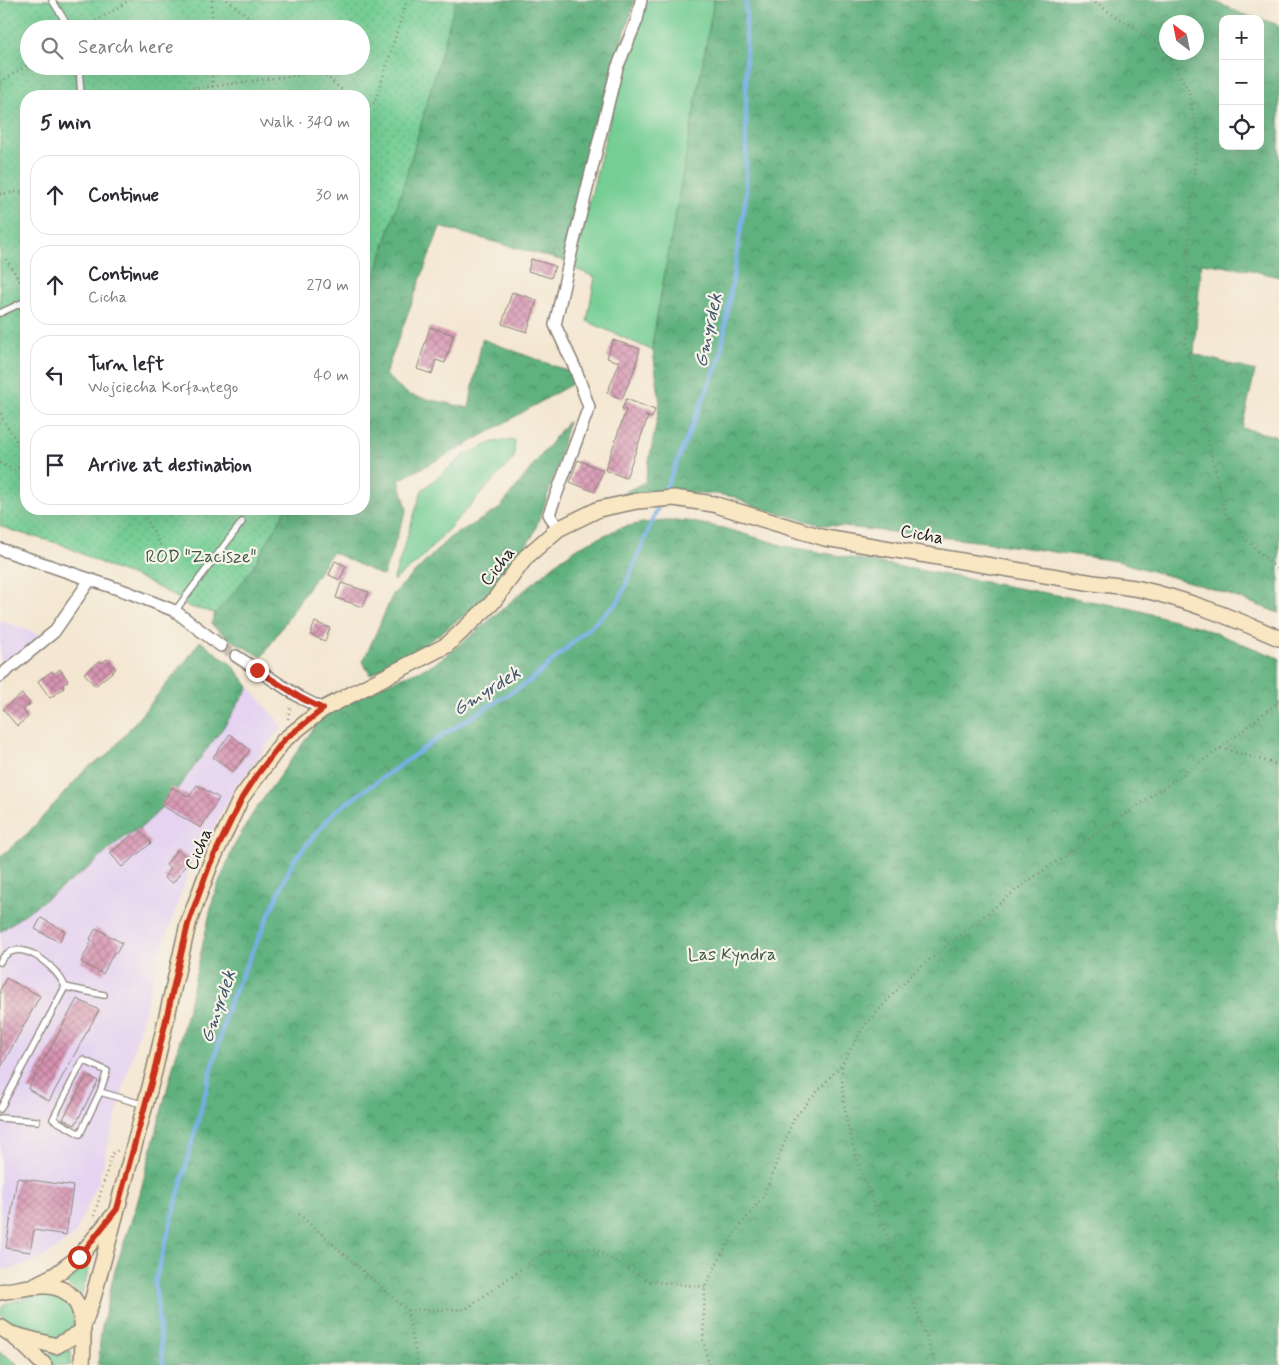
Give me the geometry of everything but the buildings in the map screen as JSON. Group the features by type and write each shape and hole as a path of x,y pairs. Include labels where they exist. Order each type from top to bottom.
{"street":[{"path":"558,529 549,514 589,407 576,368 555,325 617,68 637,20 641,0"},
{"name":"Cicha","path":"83,1326 93,1298 145,1105 188,924 210,864 242,798 284,740 323,709 447,645 492,603 526,557 558,529 599,509 637,501 672,498 713,504 825,538 1138,589 1182,600 1227,615 1279,638"},
{"path":"0,549 130,593 174,611 221,646"},
{"path":"0,676 54,632 90,580"},
{"path":"236,656 301,698 323,709"},
{"path":"30,1288 55,1274 79,1257 117,1209"},
{"path":"0,1292 47,1286 61,1289 73,1298 81,1312 83,1326 82,1365"},
{"path":"6,1331 56,1346 81,1332 83,1326"},
{"path":"6,1331 44,1365"}],"lane":[{"path":"52,0 64,20"},
{"path":"80,75 81,90"},
{"path":"0,313 20,304"},
{"path":"174,611 242,522"},
{"path":"0,962 2,957 12,952 26,951 50,966 62,980 65,987"},
{"path":"65,987 104,995"},
{"path":"0,1109 65,987"},
{"path":"83,1060 107,1071 100,1092 80,1134 53,1119 83,1060"},
{"path":"100,1092 145,1105"},
{"path":"0,1118 37,1121"}],"path":[{"path":"98,20 130,0"},
{"path":"212,0 212,20"},
{"path":"228,0 254,20"},
{"path":"370,106 375,102 407,0"},
{"path":"1092,0 1161,45 1188,89 1198,135 1189,226 1186,343 1225,514 1244,538 1279,571"},
{"path":"0,82 20,70"},
{"path":"212,75 212,88"},
{"path":"194,90 301,75"},
{"path":"324,75 342,90"},
{"path":"0,194 20,192"},
{"path":"6,259 20,281"},
{"path":"0,414 20,447"},
{"path":"0,463 14,470 20,466"},
{"path":"144,515 161,547"},
{"path":"709,1365 703,1339 705,1287 729,1241 764,1194 794,1118 842,1064 864,1026 912,974 1020,886 1221,748 1279,701"},
{"path":"1221,748 1279,764"},
{"path":"842,1064 842,1085 848,1128 863,1176 905,1279 936,1365"},
{"path":"299,1214 406,1310 418,1365"},
{"path":"406,1310 466,1309 546,1252 593,1248 648,1281 705,1287"}],"shaded area":[{"path":"0,620 41,635 0,668"},
{"path":"249,687 282,726 240,782 220,815 204,848 193,860 158,960 98,1183 74,1236 45,1257 9,1270 0,1269 0,932 87,869 125,836 143,826 166,804 225,725"}],"green space":[{"name":"ROD \"Zacisze\"","path":"0,0 456,0 405,180 370,290 370,90 20,90 20,515 282,515 246,577 215,613 189,607 176,597 142,579 111,568 61,544 0,526"},
{"path":"456,0 634,0 612,71 564,261 440,227 385,375 409,395 469,408 482,339 584,377 464,446 399,480 407,509 383,576 332,552 262,657 229,639 211,624 215,613 225,603 257,560 283,515 370,515 370,290 405,180"},
{"path":"648,0 724,0 658,353 587,321 595,277 573,268 622,71"},
{"path":"714,0 1212,0 1245,15 1219,15 1219,150 1264,150 1264,20 1279,25 1279,277 1251,270 1201,263 1194,354 1255,371 1242,428 1279,437 1279,457 1277,462 1279,463 1279,613 1213,589 1117,561 985,542 818,524 751,505 735,497 708,493 643,496 599,505 645,482 660,403 652,344"},
{"path":"568,421 558,464 532,537 483,601 419,649 370,675 363,662 393,594 449,538 499,509"},
{"path":"515,440 514,458 420,560 393,581 422,490 465,455 493,442"},
{"name":"Las Kyndra","path":"687,521 723,528 785,546 1129,608 1200,627 1279,658 1279,1365 98,1365 101,1332 114,1273 139,1197 189,1005 214,895 234,846 253,813 321,718 378,687 433,665 466,640 560,560 579,547 620,528 642,523"},
{"path":"200,641 232,665 249,687 225,725 166,804 143,826 125,836 87,869 0,932 0,857 28,833 87,768 108,755"},
{"path":"93,1255 81,1296 65,1282 58,1279"},
{"path":"47,1294 59,1296 65,1300 70,1305 74,1319 70,1331 58,1339 50,1339 19,1329 11,1325 0,1312 4,1304"},
{"path":"71,1350 71,1365 48,1365 40,1353 60,1354"},
{"path":"0,1352 19,1365 0,1365"}],"waterway":[{"name":"Gmyrdek","path":"663,495 720,359 746,196 746,0"},
{"name":"Gmyrdek","path":"163,1365 155,1282 229,1004 293,861 334,812 444,734 530,681 619,601 660,502"}],"tunnel":[{"path":"221,646 236,656"}],"route":[{"path":"79,1257 117,1209 154,1072 188,924 210,864 242,798 257,775 284,740 323,709 301,698 257,670"}]}
